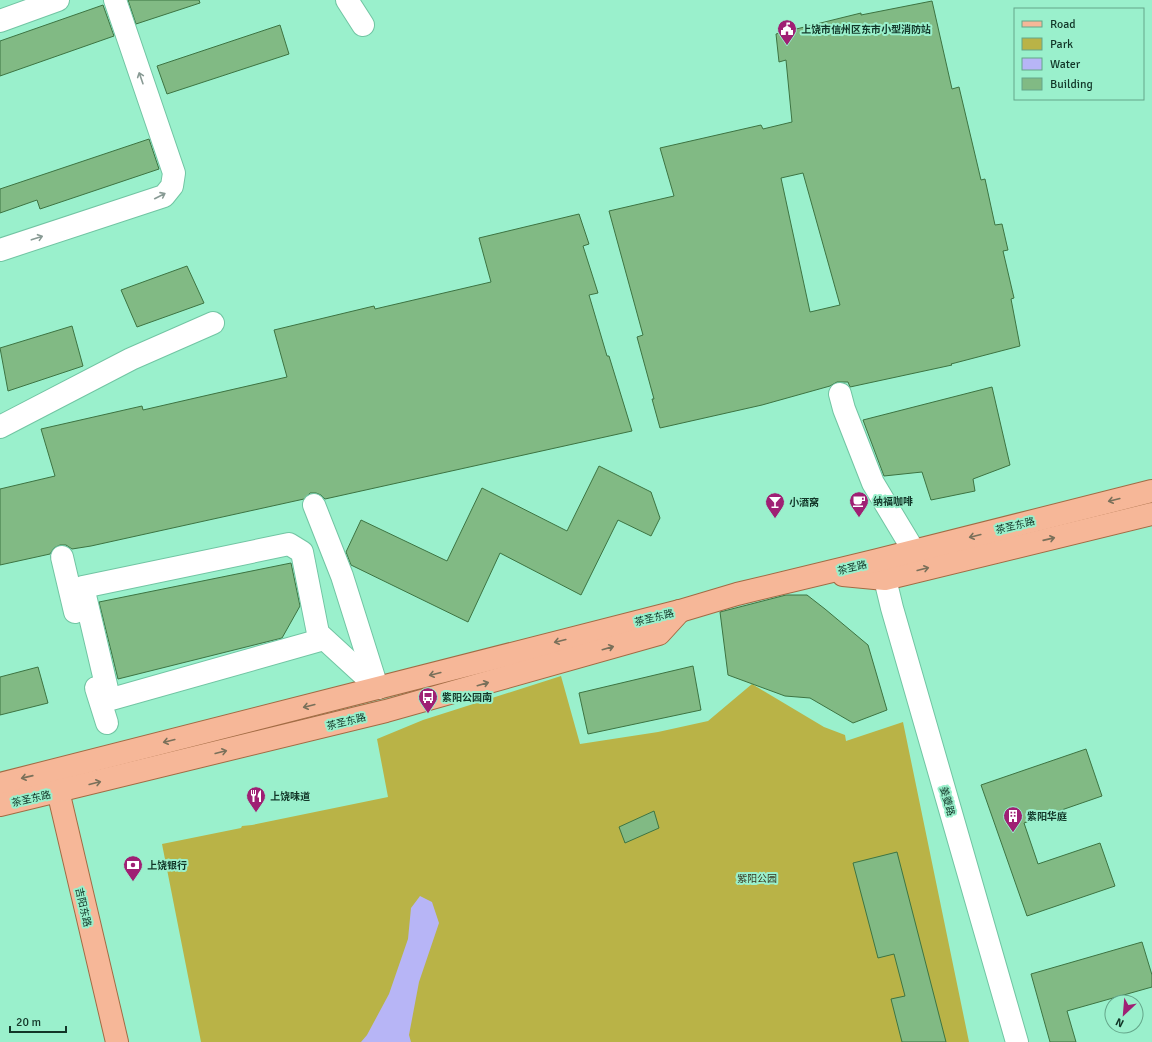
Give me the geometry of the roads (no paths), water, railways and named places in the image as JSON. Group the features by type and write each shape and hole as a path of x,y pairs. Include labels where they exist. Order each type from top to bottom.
{"main road":[{"name":"茶圣东路","path":"882,569 914,551 1152,491"},
{"path":"882,569 1152,514"},
{"name":"茶圣路","path":"826,573 882,569"},
{"name":"茶圣东路","path":"0,784 680,611 737,594 826,573"},
{"name":"茶圣东路","path":"0,805 386,711 658,634 680,611"},
{"name":"吉阳东路","path":"53,771 117,1042"}],"street":[{"path":"0,21 58,0"},
{"path":"0,250 164,196 172,186 174,174 115,0"},
{"path":"347,0 363,25"},
{"path":"0,427 131,359 213,323"},
{"path":"840,394 844,409 873,483 914,551"},
{"path":"314,505 342,576 386,711"},
{"path":"101,702 107,689 83,587 289,544 302,552 318,633 378,688"},
{"path":"62,557 86,653 107,723"},
{"name":"姜夔路","path":"882,569 1017,1042"},
{"path":"101,702 324,639"}],"water":[{"path":"420,896 432,902 439,923 419,982 409,1035 411,1042 361,1042 367,1035 389,994 408,939 411,908"}],"place":[{"name":"上饶市信州区东市小型消防站","path":"787,46"},
{"name":"纳福咖啡","path":"859,518"},
{"name":"小酒窝","path":"775,519"},
{"name":"紫阳公园南","path":"428,714"},
{"name":"上饶味道","path":"256,813"},
{"name":"紫阳华庭","path":"1013,833"},
{"name":"上饶银行","path":"133,882"}],"park label":[{"name":"紫阳公园","path":"757,878"}]}
